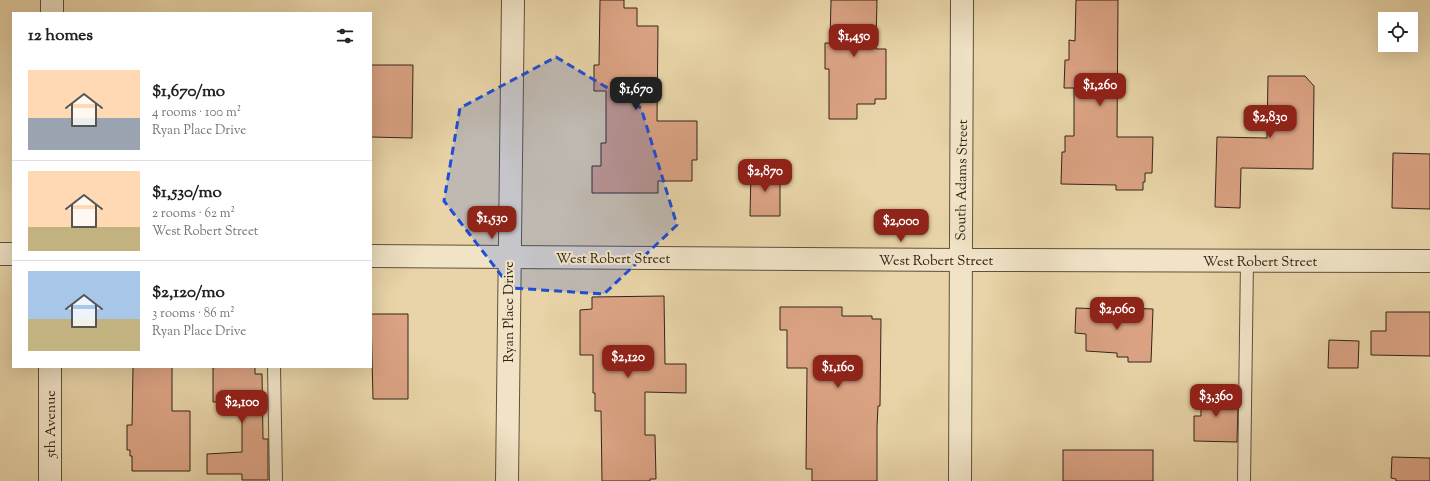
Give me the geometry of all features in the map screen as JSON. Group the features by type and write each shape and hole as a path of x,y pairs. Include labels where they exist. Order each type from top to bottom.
{"street":[{"path":"52,0 52,12"},
{"name":"Ryan Place Drive","path":"507,481 513,0"},
{"name":"South Adams Street","path":"960,481 962,0"},
{"path":"0,254 12,254"},
{"name":"West Robert Street","path":"372,256 960,260 1430,261"},
{"name":"5th Avenue","path":"50,368 50,481"}],"lane":[{"path":"1244,481 1247,261"},
{"path":"274,368 276,481"}],"highlighted area":[{"path":"556,57 641,108 677,225 604,294 511,288 444,201 460,108"}],"building":[{"path":"600,0 624,0 624,8 637,8 637,26 658,26 657,121 697,121 697,160 692,160 692,181 658,181 658,193 592,193 592,166 601,166 601,143 606,143 606,91 594,91 594,65 599,65"},
{"path":"831,0 877,0 876,49 886,49 886,99 875,99 875,104 857,104 857,119 829,119 829,69 825,69 825,43 830,43"},
{"path":"1076,0 1118,0 1117,137 1153,137 1152,173 1145,173 1143,190 1116,190 1116,185 1061,184 1062,152 1065,152 1065,136 1074,136 1074,88 1064,88 1065,60 1069,60 1069,40 1075,41"},
{"path":"372,65 413,65 412,138 372,137"},
{"path":"1268,76 1305,76 1314,86 1313,169 1241,168 1240,208 1215,207 1217,137 1267,138"},
{"path":"1393,153 1430,154 1430,209 1392,208"},
{"path":"751,170 780,170 780,216 750,216"},
{"path":"664,296 665,364 686,364 686,393 645,392 645,435 655,435 656,479 650,479 650,481 602,481 601,411 595,411 595,393 593,393 593,355 580,355 580,310 592,309 592,297"},
{"path":"1103,303 1124,304 1124,308 1153,309 1151,362 1128,362 1128,357 1117,357 1117,353 1086,351 1086,334 1075,333 1076,308 1103,309"},
{"path":"780,307 842,307 842,316 872,316 872,319 881,319 880,406 878,406 877,427 877,481 812,481 812,469 806,469 807,368 787,368 787,330 780,330"},
{"path":"1386,312 1430,312 1430,356 1371,355 1371,331 1386,331"},
{"path":"372,314 408,314 408,399 373,399"},
{"path":"1329,340 1359,341 1358,368 1328,368"},
{"path":"133,368 172,368 172,411 190,411 190,471 132,471 132,456 130,456 130,450 127,450 127,425 132,425"},
{"path":"213,368 255,368 255,374 262,374 263,439 268,439 268,480 242,480 242,474 207,474 207,454 242,452 242,401 213,402"},
{"path":"1201,391 1229,391 1229,404 1238,404 1237,442 1194,441 1194,416 1201,416"},
{"path":"1063,450 1153,450 1153,481 1063,481"},
{"path":"1392,457 1430,458 1430,481 1396,481 1396,479 1391,478"}]}
